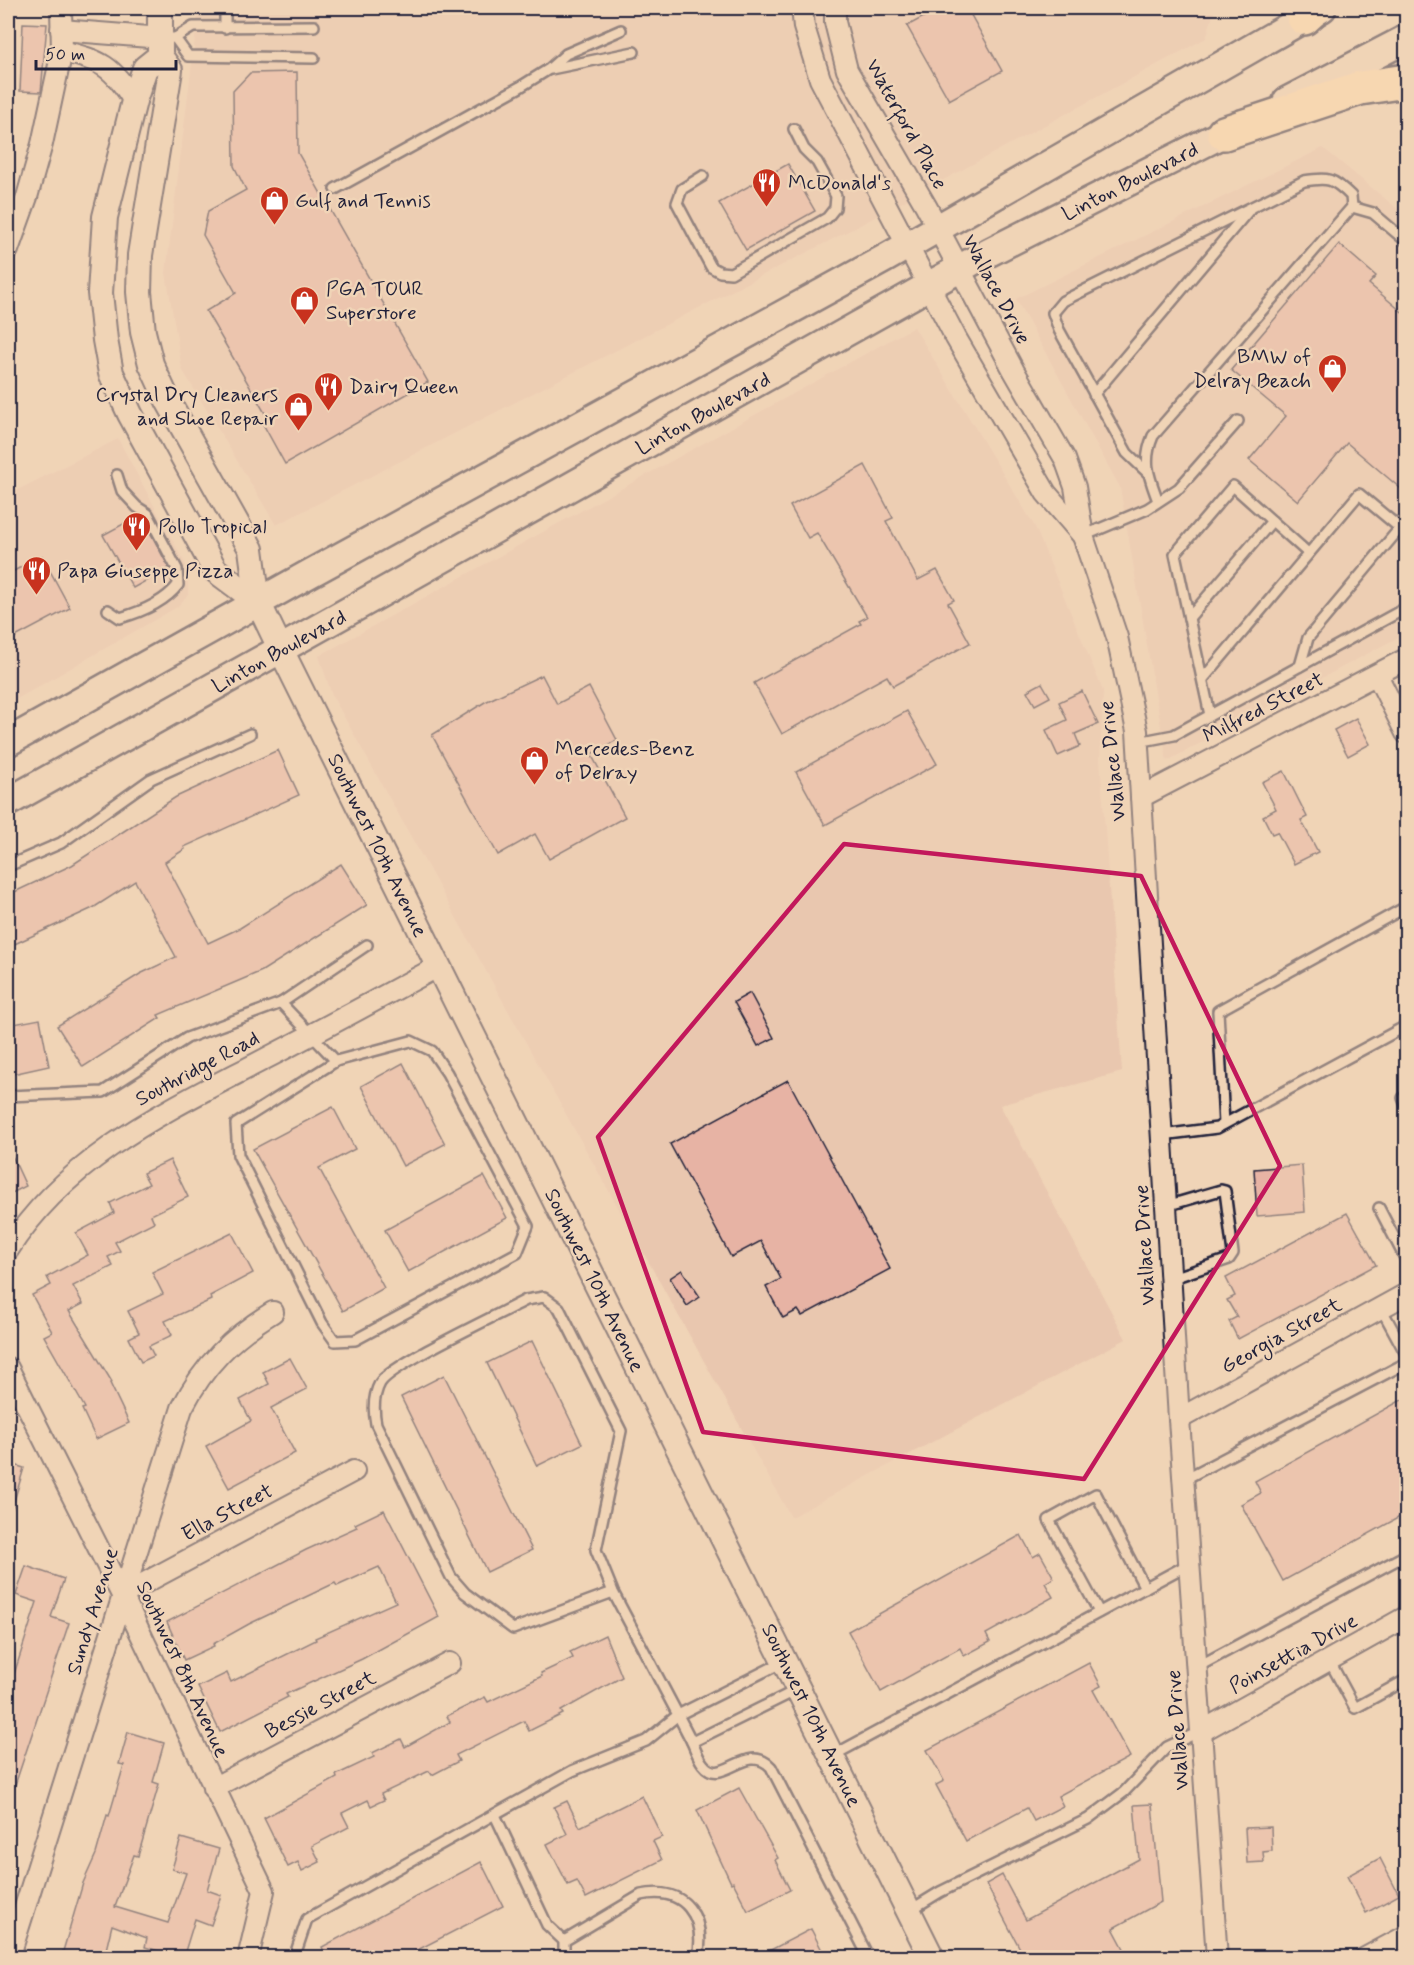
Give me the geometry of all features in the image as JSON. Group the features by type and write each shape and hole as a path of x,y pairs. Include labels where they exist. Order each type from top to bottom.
{"highway":[{"path":"1224,134 1360,88 1407,81"}],"main road":[{"path":"8,742 908,245 1314,11"},
{"name":"Linton Boulevard","path":"8,802 959,269 1407,39"}],"street":[{"path":"8,250 39,155 62,51 61,8"},
{"name":"Southwest 10th Avenue","path":"160,8 170,70 140,255 143,332 151,364 168,401 251,549 258,602 281,650 932,1958"},
{"path":"802,8 804,27 820,79 908,245"},
{"name":"Waterford Place","path":"835,8 835,22 848,70 937,228"},
{"path":"61,30 166,44"},
{"name":"Southwest 10th Avenue","path":"166,44 145,68 134,100 105,217 100,293 111,373 130,414 215,570 258,602"},
{"path":"62,51 96,60 120,77 134,100"},
{"name":"Wallace Drive","path":"937,228 1065,459 1075,487 1083,536 1117,637 1138,742 1179,1419 1217,1958"},
{"name":"Wallace Drive","path":"908,245 981,385 1046,493 1083,536"},
{"name":"Milfred Street","path":"1141,797 1407,659"},
{"path":"1377,675 1401,711 1407,733"},
{"name":"Southridge Road","path":"8,1250 43,1204 101,1151 140,1125 439,966"},
{"name":"Georgia Street","path":"1179,1419 1407,1294"},
{"name":"Sundy Avenue","path":"9,1958 176,1422 194,1383 210,1361 230,1341 273,1312"},
{"name":"Southwest 8th Avenue","path":"8,1368 122,1595 264,1891 248,1958"},
{"name":"Ella Street","path":"122,1595 354,1471"},
{"name":"Poinsettia Drive","path":"1202,1731 1407,1617"},
{"name":"Bessie Street","path":"213,1788 450,1663"},
{"path":"1365,1958 1386,1953 1407,1936"}],"lane":[{"path":"225,8 225,28"},
{"path":"166,44 193,27 314,26"},
{"path":"335,189 549,69 566,54 621,30"},
{"path":"166,44 189,56 314,58"},
{"path":"549,69 634,52"},
{"path":"703,176 682,189 677,203 711,267 720,272 731,273 827,218 835,208 836,196 817,162 804,150 794,129"},
{"path":"1148,473 1127,453 1059,330 1053,313 1064,301 1304,181 1327,177 1351,195 1352,207 1153,436 1146,453 1148,473 1158,501"},
{"path":"1094,394 1252,207"},
{"path":"1352,207 1373,213 1407,241"},
{"path":"1083,536 1158,501 1179,488 1238,421"},
{"path":"108,610 120,618 137,613 170,596 178,585 177,569 148,514 137,507 122,491 117,475"},
{"path":"1210,715 1175,554 1233,486 1308,553"},
{"path":"1203,679 1359,494 1403,531 1308,638 1300,666"},
{"path":"1189,618 1272,521"},
{"path":"1138,742 1174,735 1407,608"},
{"path":"8,866 61,843 151,778 250,734"},
{"path":"1224,1124 1218,1011 1407,907"},
{"path":"8,1096 103,1092 187,1038 280,1003 367,945"},
{"path":"280,1003 336,1061"},
{"path":"1162,1134 1217,1128 1407,1026"},
{"path":"411,1041 432,1051 447,1073 528,1226 517,1252 355,1340 335,1341 322,1323 238,1155 236,1124 336,1061 411,1041"},
{"path":"1166,1206 1221,1190 1225,1191 1233,1253 1228,1259 1170,1279"},
{"path":"1379,1208 1407,1260"},
{"path":"613,1592 513,1629 465,1593 451,1577 376,1424 373,1410 375,1395 390,1372 526,1300 544,1298 559,1308 621,1431 596,1550 613,1592 702,1764 713,1771 726,1770 754,1758 771,1767 869,1958"},
{"path":"1381,1308 1407,1354"},
{"path":"1183,1480 1407,1363"},
{"path":"1099,1612 1049,1520 1096,1494 1145,1588"},
{"path":"1197,1668 1407,1555"},
{"path":"832,1756 1190,1564"},
{"path":"1329,1660 1355,1708 1407,1680"},
{"path":"294,1958 307,1919 572,1771 646,1741 678,1715 785,1661"},
{"path":"692,1743 799,1689"},
{"path":"909,1911 940,1892 1088,1819 1124,1792 1167,1747 1202,1731"},
{"path":"495,1815 546,1925 564,1941 564,1958"},
{"path":"564,1941 641,1895 655,1892 669,1894 682,1900 692,1910 698,1922 700,1944 698,1958"}],"highlighted area":[{"path":"844,844 1141,876 1280,1166 1084,1479 703,1432 598,1137"}],"shaded area":[{"path":"196,8 1215,8 1206,38 860,225 276,525 182,369 166,273 198,15"},
{"path":"1323,148 1406,216 1406,633 1167,761 1120,487 1016,299"},
{"path":"914,327 1035,527 1103,691 1100,760 1122,1072 1000,1105 1126,1339 791,1517 332,695 319,656"},
{"path":"118,439 188,569 188,595 177,607 8,704 8,495"}],"building":[{"path":"940,8 967,8 1002,71 949,100 907,26"},
{"path":"23,23 47,24 41,92 20,91"},
{"path":"297,72 298,153 428,382 285,464 263,424 269,420 206,311 236,293 203,235 208,211 246,190 234,166 233,91 250,73"},
{"name":"McDonald's","path":"788,164 815,211 746,250 719,203"},
{"name":"BMW of Delray Beach","path":"1339,244 1376,276 1369,284 1407,316 1407,494 1347,443 1298,501 1249,460 1286,416 1231,370"},
{"path":"865,465 893,518 886,521 918,580 937,570 954,600 948,603 970,643 893,686 887,676 782,734 754,683 861,624 859,621 867,617 817,533 808,538 790,506"},
{"name":"Pollo Tropical","path":"138,516 143,519 169,568 133,588 103,535"},
{"path":"42,556 70,608 8,641 8,574"},
{"name":"Mercedes-Benz of Delray","path":"542,675 557,704 589,687 617,740 591,754 625,817 549,859 535,834 498,855 432,735 485,702"},
{"path":"1042,683 1050,697 1035,705 1027,691"},
{"path":"1082,691 1098,724 1075,734 1080,746 1058,756 1046,730 1067,720 1059,702"},
{"path":"907,711 937,764 825,825 796,772"},
{"path":"1356,718 1370,744 1348,756 1334,730"},
{"path":"278,750 299,795 184,847 185,849 165,862 208,943 240,928 341,864 367,905 262,971 158,1015 160,1018 83,1067 57,1026 140,974 176,957 135,881 93,908 8,947 8,895 72,865 176,797"},
{"path":"1284,771 1307,817 1301,820 1318,852 1294,864 1277,832 1272,834 1263,816 1276,809 1262,782"},
{"path":"750,993 774,1038 758,1046 734,1002"},
{"path":"40,1019 49,1066 8,1075 8,1025"},
{"path":"403,1063 445,1144 403,1166 361,1086"},
{"path":"788,1080 890,1269 802,1316 798,1310 783,1318 766,1287 781,1279 761,1241 731,1257 670,1144"},
{"path":"333,1107 355,1149 319,1168 384,1288 343,1311 253,1149"},
{"path":"8,1147 26,1186 8,1195"},
{"path":"170,1160 188,1197 151,1215 154,1222 115,1242 120,1251 108,1257 113,1266 73,1286 83,1304 69,1311 112,1382 110,1383 129,1423 96,1439 82,1409 85,1408 44,1336 52,1332 32,1295 51,1285 47,1277 88,1255 76,1233 114,1213 110,1203 149,1184 143,1173"},
{"path":"1302,1165 1305,1212 1257,1216 1254,1169"},
{"path":"484,1176 507,1218 408,1272 385,1230"},
{"path":"1347,1213 1376,1265 1238,1339 1229,1321 1237,1317 1227,1300 1235,1296 1226,1278"},
{"path":"232,1233 253,1273 210,1296 211,1300 165,1321 172,1335 149,1346 154,1356 141,1362 129,1338 139,1333 128,1311 163,1294 152,1272"},
{"path":"682,1270 700,1297 687,1306 670,1278"},
{"path":"532,1341 582,1444 537,1466 487,1363"},
{"path":"290,1358 307,1389 271,1408 295,1453 229,1488 206,1446 251,1421 240,1400 269,1384 263,1372"},
{"path":"444,1375 532,1550 487,1572 401,1397"},
{"path":"1407,1397 1407,1513 1283,1581 1241,1504 1261,1493 1255,1481"},
{"path":"8,1463 24,1468 11,1511 8,1511"},
{"path":"384,1510 439,1617 362,1659 286,1694 288,1697 220,1732 198,1687 227,1673 231,1682 316,1640 315,1638 396,1602 379,1567 337,1586 335,1583 249,1624 213,1644 214,1646 184,1660 167,1622 306,1550 357,1527 355,1524"},
{"path":"1021,1535 1033,1557 1040,1553 1054,1578 1045,1583 1053,1597 986,1634 990,1642 964,1656 960,1648 881,1692 848,1631"},
{"path":"26,1566 64,1579 51,1617 69,1623 10,1800 8,1693 37,1602 16,1595"},
{"path":"605,1635 622,1677 561,1711 563,1714 529,1731 524,1721 456,1755 459,1761 432,1775 429,1771 381,1794 384,1800 371,1806 368,1800 342,1813 349,1827 312,1846 320,1862 302,1871 298,1862 288,1867 264,1818 337,1778 336,1775 374,1757 372,1753 401,1739 405,1747 450,1722 447,1716 485,1697 488,1702 542,1676 541,1673 573,1658 570,1652"},
{"path":"1089,1663 1101,1686 1093,1690 1130,1757 1058,1796 1063,1806 1034,1821 1027,1808 966,1841 936,1785 944,1781 927,1750"},
{"path":"128,1732 164,1743 153,1782 159,1784 138,1856 134,1855 115,1907 168,1923 186,1873 172,1869 181,1838 219,1849 207,1890 221,1895 211,1925 195,1919 183,1958 145,1947 147,1938 112,1925 104,1958 61,1958 83,1883 96,1854 107,1815 109,1816 124,1765 119,1764"},
{"path":"739,1788 778,1858 775,1860 790,1890 748,1911 733,1882 731,1883 697,1810"},
{"path":"642,1796 662,1837 653,1841 662,1860 586,1898 577,1881 568,1885 547,1844 567,1834 554,1807 567,1801 580,1827"},
{"path":"1152,1804 1161,1902 1113,1928 1129,1958 1025,1958 986,1884 1002,1875 1026,1920 1139,1859 1134,1805"},
{"path":"1271,1827 1272,1851 1263,1852 1264,1862 1247,1863 1245,1828"},
{"path":"1380,1858 1399,1895 1366,1913 1347,1876"},
{"path":"481,1862 503,1906 402,1958 327,1958 322,1947"},
{"path":"811,1929 826,1958 755,1958"}],"place":[{"name":"McDonald's","path":"767,208"},
{"name":"Gulf and Tennis","path":"274,226"},
{"name":"PGA TOUR Superstore","path":"305,326"},
{"name":"BMW of Delray Beach","path":"1332,394"},
{"name":"Dairy Queen","path":"328,412"},
{"name":"Crystal Dry Cleaners and Shoe Repair","path":"299,432"},
{"name":"Pollo Tropical","path":"137,552"},
{"name":"Papa Giuseppe Pizza","path":"36,596"},
{"name":"Mercedes-Benz of Delray","path":"534,786"}]}
